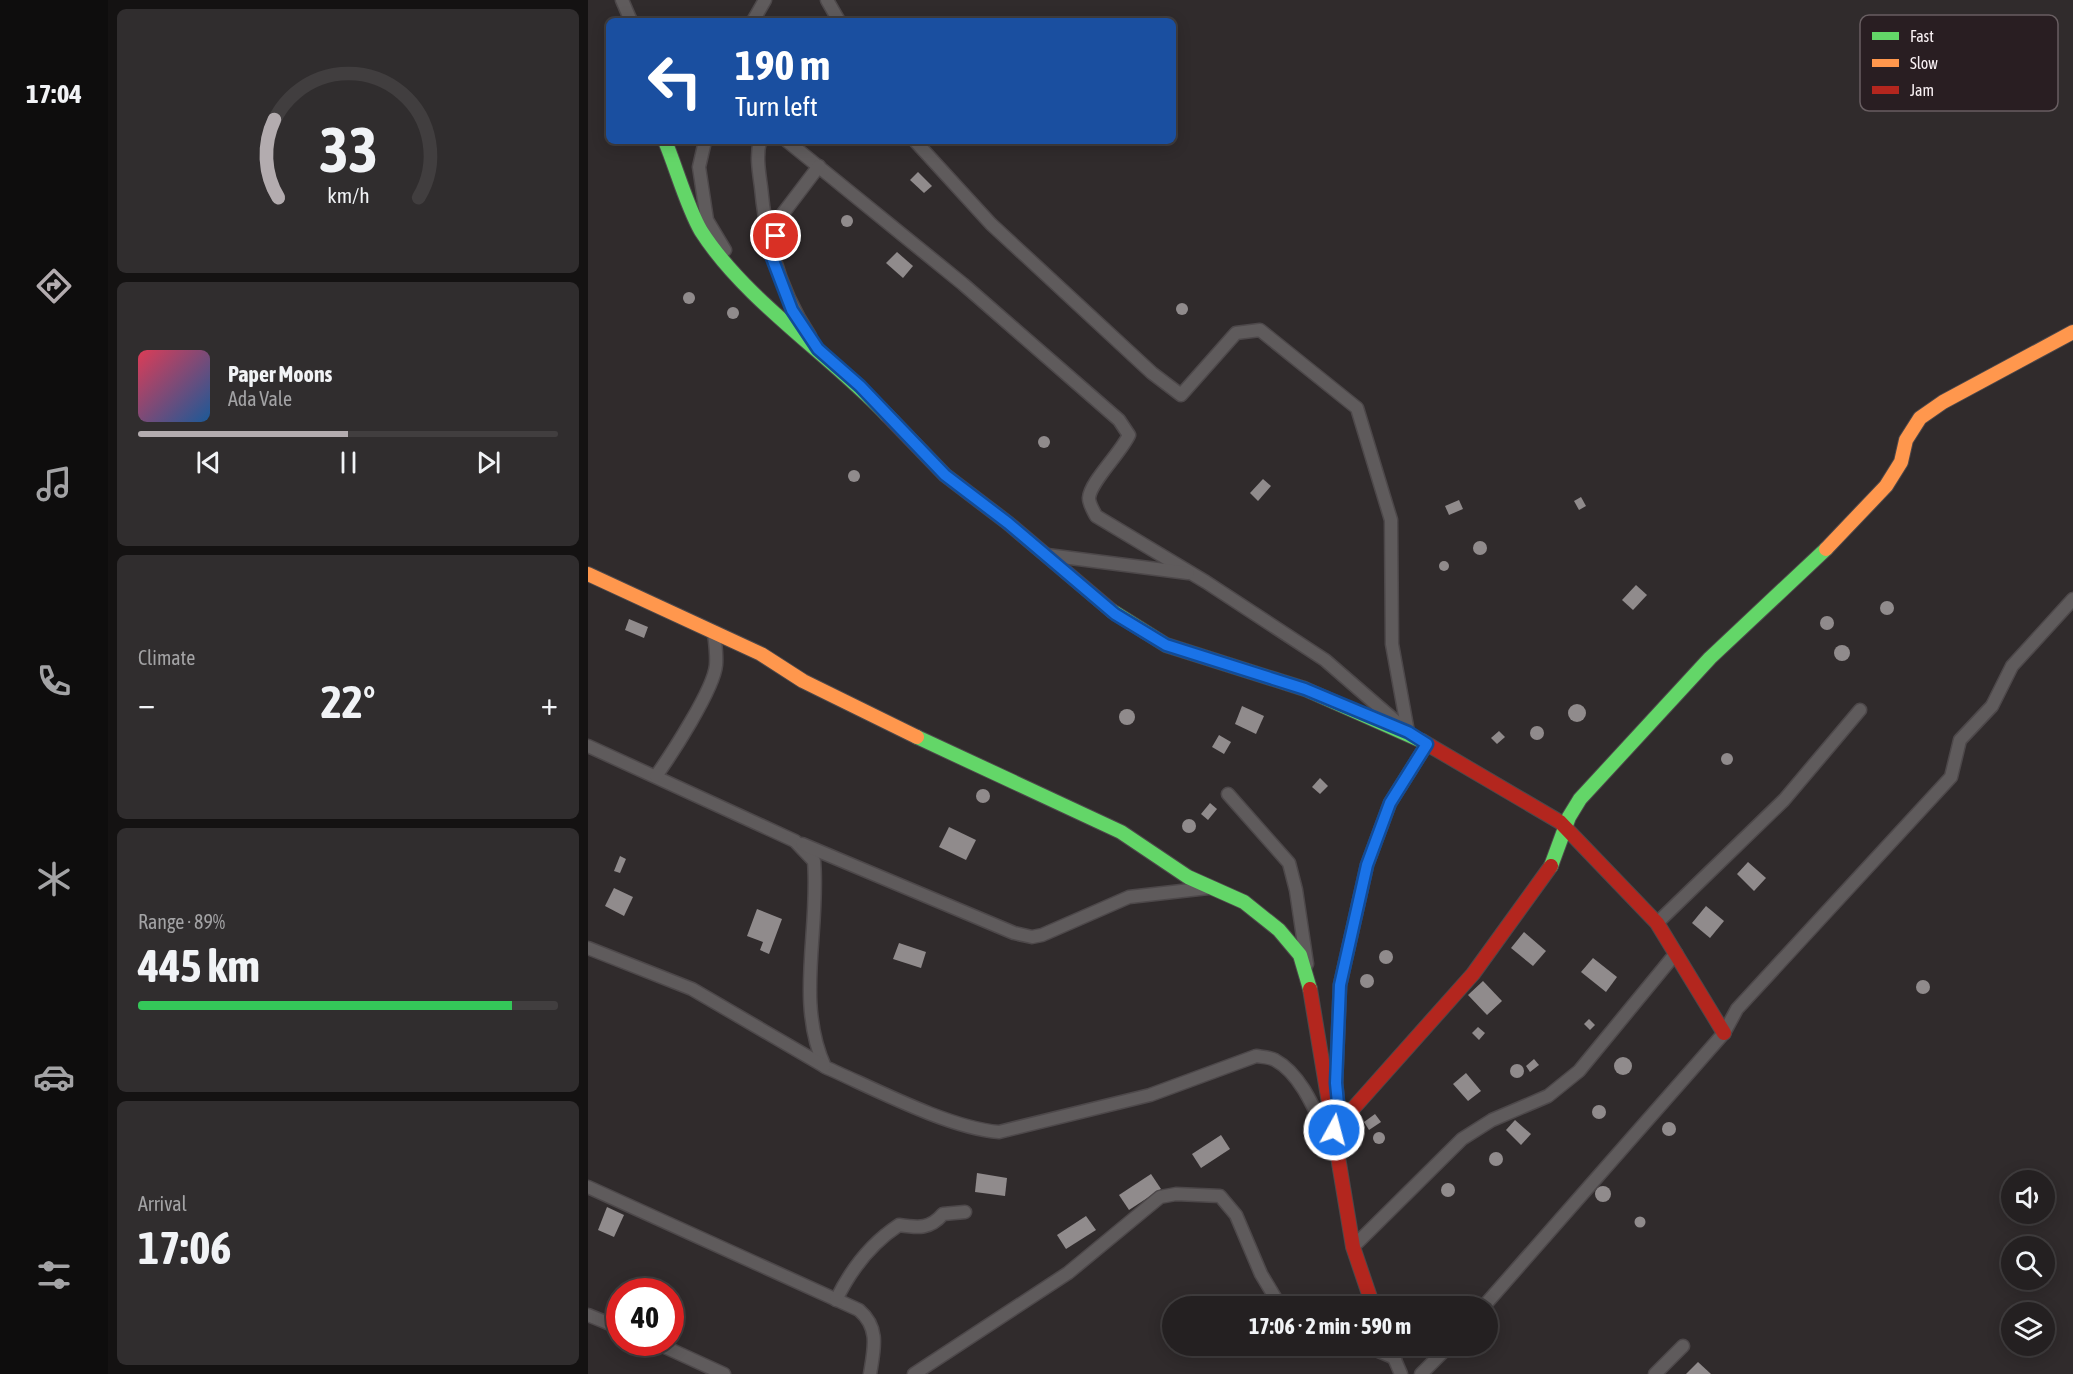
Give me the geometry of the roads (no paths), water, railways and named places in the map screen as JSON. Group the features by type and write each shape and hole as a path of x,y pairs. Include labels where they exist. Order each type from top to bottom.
{"street":[{"path":"622,0 630,18"},
{"path":"755,18 765,0"},
{"path":"827,0 837,18"},
{"path":"666,144 701,230 749,289 860,386 945,475 1046,555 1115,614 1166,645 1305,689 1408,732"},
{"path":"704,144 699,167 707,220 749,289"},
{"path":"759,144 762,200 771,255 792,310 818,349"},
{"path":"791,144 963,284 1119,420 1129,435 1121,452 1092,486 1089,501 1096,516 1192,573 1325,660 1408,732 1565,827 1657,923 1724,1033"},
{"path":"918,144 992,224 1152,373 1181,395 1236,333 1260,330 1357,408 1391,520 1392,644 1408,732"},
{"path":"771,255 781,216 819,166"},
{"path":"1337,1127 1416,1044 1509,926 1549,871 1572,809 1710,658 1840,536 1886,486 1901,462 1906,440 1920,418 1943,402 2073,332"},
{"path":"1046,555 1192,573"},
{"path":"588,574 761,654 824,691 1001,778 1121,832 1208,888 1244,902 1279,930 1300,955 1308,974"},
{"path":"1493,1296 1724,1033 1737,1009 1951,777 1960,740 1992,706 2012,666 2073,599"},
{"path":"656,776 672,754 702,700 716,667 714,632"},
{"path":"1657,923 1784,800 1860,710"},
{"path":"1370,1296 1353,1247 1340,1163 1336,1083 1340,985 1367,865 1390,803 1427,744"},
{"path":"588,746 795,841 1014,933 1032,937 1042,935 1129,897 1208,888"},
{"path":"1228,794 1289,863 1296,890 1308,974 1337,1127"},
{"path":"795,841 814,861 816,884 809,999 811,1030 825,1067"},
{"path":"588,948 692,989 825,1067 956,1123 980,1130 999,1132 1149,1095 1256,1056 1274,1059 1290,1072 1300,1085 1340,1163"},
{"path":"1353,1247 1462,1139 1492,1120 1548,1096 1579,1071 1676,952"},
{"path":"588,1187 859,1310 870,1319 874,1330 870,1374"},
{"path":"914,1374 1068,1272 1160,1197 1176,1194 1220,1196 1236,1215 1261,1274 1274,1296"},
{"path":"836,1300 849,1272 883,1236 900,1225 921,1228 934,1224 943,1214 965,1212"},
{"path":"588,1315 606,1323"},
{"path":"1655,1374 1683,1346"},
{"path":"684,1354 724,1374"},
{"path":"1390,1356 1395,1358 1401,1374"},
{"path":"1421,1374 1439,1356"}]}
